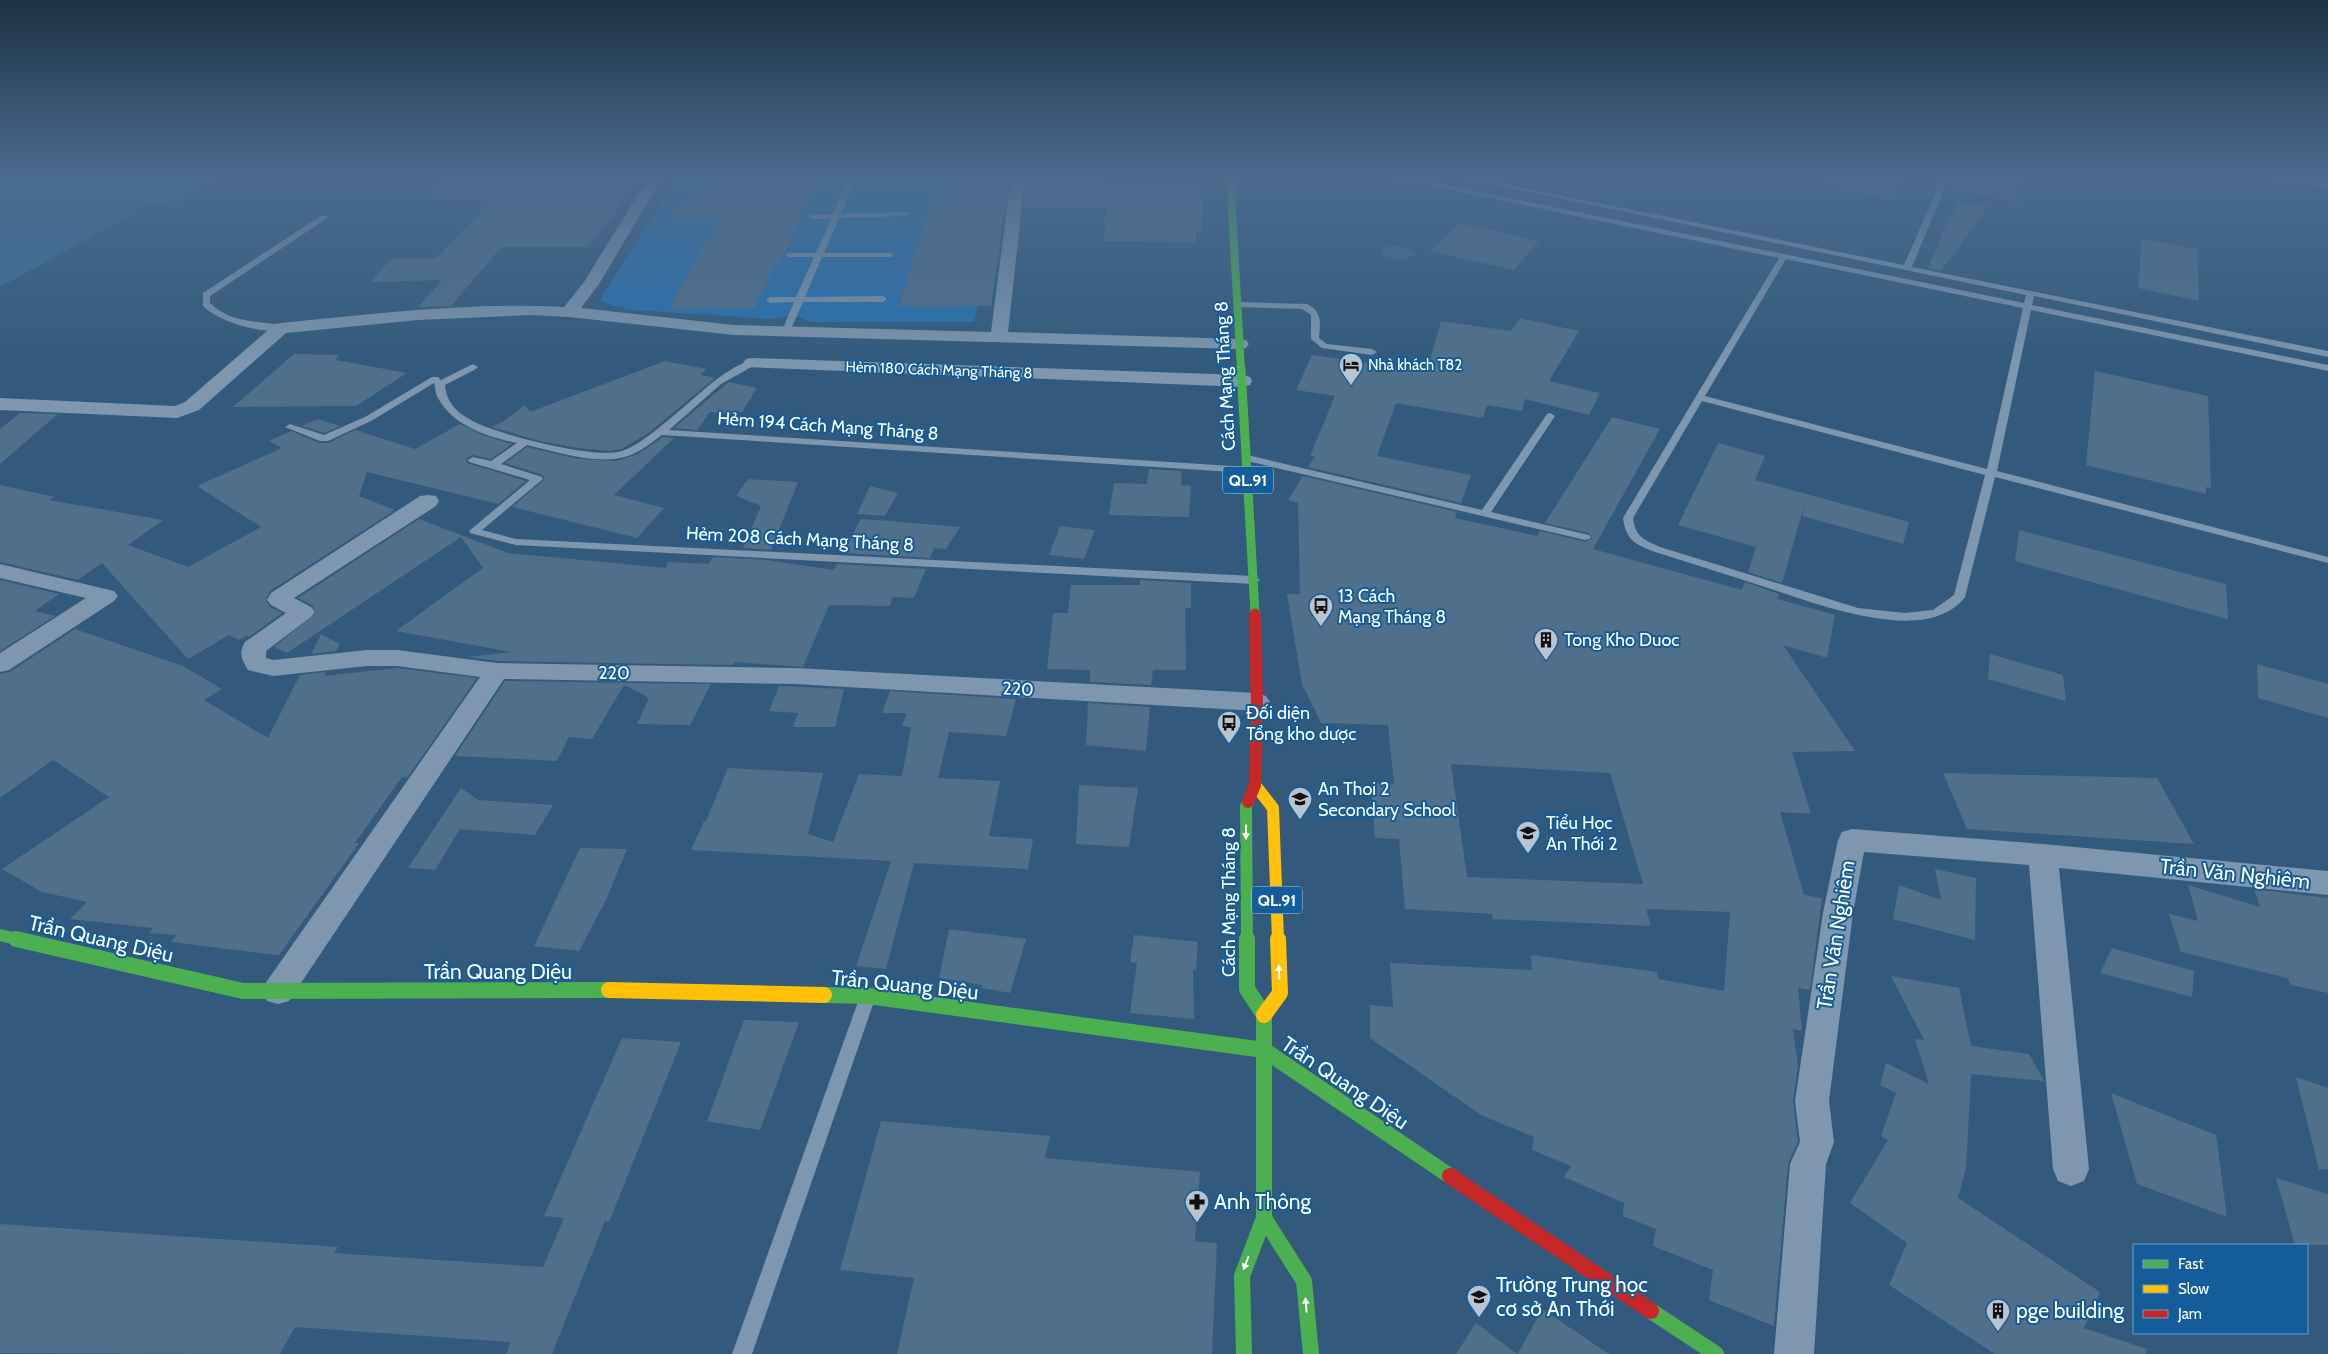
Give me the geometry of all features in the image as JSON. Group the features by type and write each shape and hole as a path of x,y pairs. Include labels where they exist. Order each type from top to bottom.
{"main road":[{"name":"Cách Mạng Tháng 8","path":"1234,238 1254,580 1257,702 1255,785 1246,807 1247,989 1264,1015"},
{"name":"QL.91","path":"1255,785 1273,808 1280,993 1264,1015"},
{"name":"Trần Quang Diệu","path":"0,935 244,991 611,990 868,996 1264,1050 1379,1130 1716,1354"},
{"path":"1244,1354 1242,1276 1264,1218 1264,1015"},
{"path":"1264,1218 1304,1281 1311,1354"}],"street":[{"path":"569,312 591,284 619,238"},
{"path":"999,337 1011,238"},
{"path":"0,404 177,412 197,402 281,328 418,315 530,310 569,312 734,330 1240,344"},
{"name":"Hẻm 180 Cách Mạng Tháng 8","path":"752,363 1242,381"},
{"name":"220","path":"428,501 279,598 279,600 302,609 302,612 257,644 254,648 253,657 258,664 273,668 367,658 397,658 497,671 795,676 1257,702"},
{"path":"0,572 106,596 0,664"},
{"path":"278,991 497,671"},
{"name":"Trần Văn Nghiêm","path":"1794,1354 1808,1164 1817,1142 1812,1101 1838,913 1852,840 2044,855 2328,883"},
{"path":"2044,855 2071,1169"}],"lane":[{"path":"281,328 227,319 209,308 206,304 206,295 293,238"},
{"path":"786,332 827,238"},
{"path":"1697,238 2328,368"},
{"path":"1761,238 2328,354"},
{"path":"1907,268 1920,238"},
{"path":"789,255 890,255"},
{"path":"1784,256 1628,518 1630,532 1640,542 1656,549 1857,612 1905,618 1936,612 1960,598 1991,473 2030,294"},
{"path":"770,300 883,299"},
{"path":"1238,305 1304,306 1313,309 1316,313 1316,340 1318,343 1325,346 1372,352"},
{"name":"Hẻm 180 Cách Mạng Tháng 8","path":"660,432 718,382 752,363"},
{"path":"440,384 474,367"},
{"path":"290,426 324,440 368,419 435,379 440,384 441,396 450,410 471,425 525,442 574,452 613,455 627,453 660,432"},
{"path":"1700,398 2328,560"},
{"path":"1485,514 1550,416"},
{"name":"Hẻm 194 Cách Mạng Tháng 8","path":"660,432 1248,470"},
{"path":"473,460 492,465 525,442"},
{"path":"1247,458 1585,537"},
{"name":"Hẻm 208 Cách Mạng Tháng 8","path":"492,465 538,479 474,530 516,542 1254,580"},
{"path":"742,1354 868,996"}],"shaded area":[{"path":"0,238 88,238 0,287"},
{"path":"639,238 994,238 974,322 810,322 793,315 771,319 633,310 607,304 600,300"},
{"path":"1389,246 1406,248 1414,254 1407,259 1398,260 1381,254 1382,249"}],"building":[{"path":"456,238 595,238 588,247 501,247 451,306 418,307 442,280 370,282 391,259 437,258"},
{"path":"708,238 791,238 780,264 775,264 755,308 669,309"},
{"path":"920,238 1001,238 991,306 899,307"},
{"path":"1104,238 1196,238 1196,242 1104,241"},
{"path":"1443,238 1526,238 1539,241 1514,270 1430,251"},
{"path":"1941,238 1965,238 1941,271 1928,268"},
{"path":"2142,239 2197,249 2199,301 2138,288"},
{"path":"1520,318 1579,331 1549,381 1600,393 1589,415 1525,399 1522,411 1487,405 1483,418 1396,403 1377,456 1471,475 1461,503 1308,467 1315,456 1310,456 1335,396 1296,390 1312,355 1427,371 1441,321 1511,331"},
{"path":"294,354 339,355 336,360 407,373 356,406 233,407"},
{"path":"665,361 707,369 700,375 715,378 647,434 621,449 610,451 578,448 540,441 491,427 503,422 525,405 530,412"},
{"path":"2095,371 2208,396 2211,488 2206,487 2206,494 2086,465"},
{"path":"729,382 757,388 742,412 735,411 733,414 710,412 697,430 674,428"},
{"path":"20,413 58,414 0,464 0,429"},
{"path":"1612,417 1660,429 1593,549 1742,590 1745,582 1779,594 1777,599 1835,615 1827,658 1783,645 1855,751 1792,752 1811,814 1780,812 1804,895 1822,898 1810,990 1798,988 1802,1031 1793,1029 1798,1066 1793,1101 1798,1142 1788,1164 1774,1326 1709,1300 1713,1270 1653,1246 1656,1229 1623,1216 1624,1203 1564,1177 1571,1166 1532,1150 1534,1137 1481,1115 1370,1038 1370,1005 1393,1007 1390,963 1532,970 1531,955 1657,972 1658,979 1724,991 1730,912 1646,909 1651,926 1493,919 1492,914 1405,909 1399,839 1375,838 1371,783 1394,784 1388,725 1321,723 1302,684 1287,594 1300,594 1298,503 1288,500 1303,476 1457,512 1455,518 1537,536 1540,531 1585,542 1592,538 1589,533 1545,523","holes":["1451,764 1610,773 1643,884 1467,877"]},
{"path":"318,419 340,426 324,433 302,426"},
{"path":"460,424 483,435 512,444 491,459 472,455 466,459 467,463 526,481 498,504 367,472 359,496 395,510 270,591 266,601 270,607 282,613 249,637 247,635 239,640 229,635 188,659 102,563 78,580 0,562 0,485 55,497 49,500 163,520 128,545 188,567 261,527 197,486 282,448 269,441 291,431 319,443 328,443 355,430 415,449"},
{"path":"663,437 674,438 614,495 664,508 637,538 512,507 545,479 543,475 505,463 527,447 578,459 616,461 638,454"},
{"path":"1718,443 1765,456 1755,480 1909,522 1903,544 1802,516 1807,496 1782,583 1748,572 1756,547 1678,525"},
{"path":"1149,469 1182,471 1181,485 1191,486 1189,517 1109,515 1114,483 1147,484"},
{"path":"748,479 798,482 771,550 743,548 761,506 736,496"},
{"path":"870,486 898,493 885,516 857,514"},
{"path":"419,519 508,553 666,568 667,562 709,564 713,557 767,560 834,570 837,564 926,569 914,598 892,597 890,606 829,605 803,667 734,662 733,665 729,665 497,661 468,657 511,652 396,631 483,568 461,537 287,653 274,647 316,613 312,605 298,598"},
{"path":"861,519 960,527 946,549 934,548 930,558 842,553"},
{"path":"1060,526 1095,530 1084,559 1049,555"},
{"path":"2019,530 2226,584 2228,619 2015,561"},
{"path":"0,580 59,594 35,611 55,616 0,651"},
{"path":"1140,580 1191,583 1191,608 1185,608 1186,670 1153,670 1151,685 1090,682 1090,670 1047,669 1053,613 1068,613 1071,585 1140,585"},
{"path":"75,629 183,666 222,689 204,700 268,738 300,675 326,672 324,676 397,668 477,678 407,778 402,777 355,843 359,843 279,955 251,952 171,942 177,935 149,933 153,928 70,919 87,902 42,892 2,869 109,797 53,760 0,798 0,674 10,672"},
{"path":"321,634 340,644 336,651 311,654"},
{"path":"1990,654 2063,675 2066,701 1988,679"},
{"path":"2257,664 2328,684 2328,718 2258,698"},
{"path":"505,681 711,684 690,725 637,724 649,698 624,685 592,739 569,737 557,761 455,756"},
{"path":"779,686 844,689 835,727 793,727 798,713 769,711"},
{"path":"890,691 1016,699 1006,736 949,732 938,778 1000,781 989,836 1033,839 1028,869 914,863 886,969 856,966 891,861 691,850 704,821 706,821 728,768 823,773 808,834 833,842 859,774 902,776 911,727 902,726 907,713 882,713"},
{"path":"1088,703 1150,707 1146,751 1086,745"},
{"path":"1943,773 2157,778 2194,844 1967,829"},
{"path":"1079,785 1138,788 1129,847 1076,844"},
{"path":"461,788 478,800 553,805 535,835 460,829 435,870 408,868"},
{"path":"580,848 627,849 606,900 579,951 534,946"},
{"path":"1935,869 1976,878 1975,940 1893,919 1899,885 1941,900"},
{"path":"2188,885 2260,907 2254,889 2328,898 2328,993 2291,985 2287,978 2181,952 2169,914 2198,921"},
{"path":"949,929 1026,939 1010,993 982,988 982,985 939,978"},
{"path":"1134,935 1198,942 1196,970 1193,970 1194,1019 1130,1013 1137,963 1130,962"},
{"path":"2112,948 2194,971 2192,997 2100,973"},
{"path":"1891,976 1959,988 1971,1046 2029,1054 2044,1081 1971,1074 1966,1168 1958,1198 2100,1292 2084,1328 2147,1349 2146,1354 1995,1354 1889,1285 1907,1243 1850,1203 1888,1140 1881,1136 1896,1093 1880,1085 1886,1063 1929,1084 1915,1039 1924,1040"},
{"path":"744,1020 799,1022 760,1130 707,1121"},
{"path":"622,1038 681,1042 609,1222 605,1221 552,1354 506,1354 511,1342 295,1327 280,1354 0,1353 0,1224 338,1247 334,1253 543,1267 564,1218 544,1216"},
{"path":"2296,1077 2328,1088 2328,1169 2319,1170"},
{"path":"2111,1093 2216,1135 2227,1217 2137,1184"},
{"path":"881,1121 1050,1136 1045,1158 1200,1172 1195,1241 1217,1243 1212,1354 897,1354 914,1278 840,1270"},
{"path":"2276,1178 2328,1194 2328,1245 2295,1244"},
{"path":"1542,1309 1609,1354 1518,1354"},
{"path":"1476,1323 1517,1354 1456,1354"}],"traffic: fast":[{"path":"1234,238 1255,613"},
{"path":"1244,1354 1242,1276 1264,1218 1264,1015 1247,989 1246,807 1248,802"},
{"path":"0,935 243,991 609,990"},
{"path":"824,995 868,996 1264,1050 1450,1176"},
{"path":"1264,1218 1304,1281 1311,1354"},
{"path":"1651,1311 1716,1354"}],"traffic: slow":[{"path":"1255,785 1273,808 1280,993 1264,1015"},
{"path":"609,990 824,995"}],"traffic: jam":[{"path":"1248,802 1255,785 1257,702 1255,613"},
{"path":"1450,1176 1651,1311"}],"place":[{"name":"Nhà khách T82","path":"1351,386"},
{"name":"13 Cách Mạng Tháng 8","path":"1321,627"},
{"name":"Tong Kho Duoc","path":"1546,661"},
{"name":"Đối diện Tổng kho dược","path":"1229,744"},
{"name":"An Thoi 2 Secondary School","path":"1300,820"},
{"name":"Tiểu Học An Thới 2","path":"1528,854"},
{"name":"Anh Thông","path":"1197,1223"},
{"name":"Trường Trung học cơ sở An Thới","path":"1479,1318"},
{"name":"pge building","path":"1998,1332"}]}
